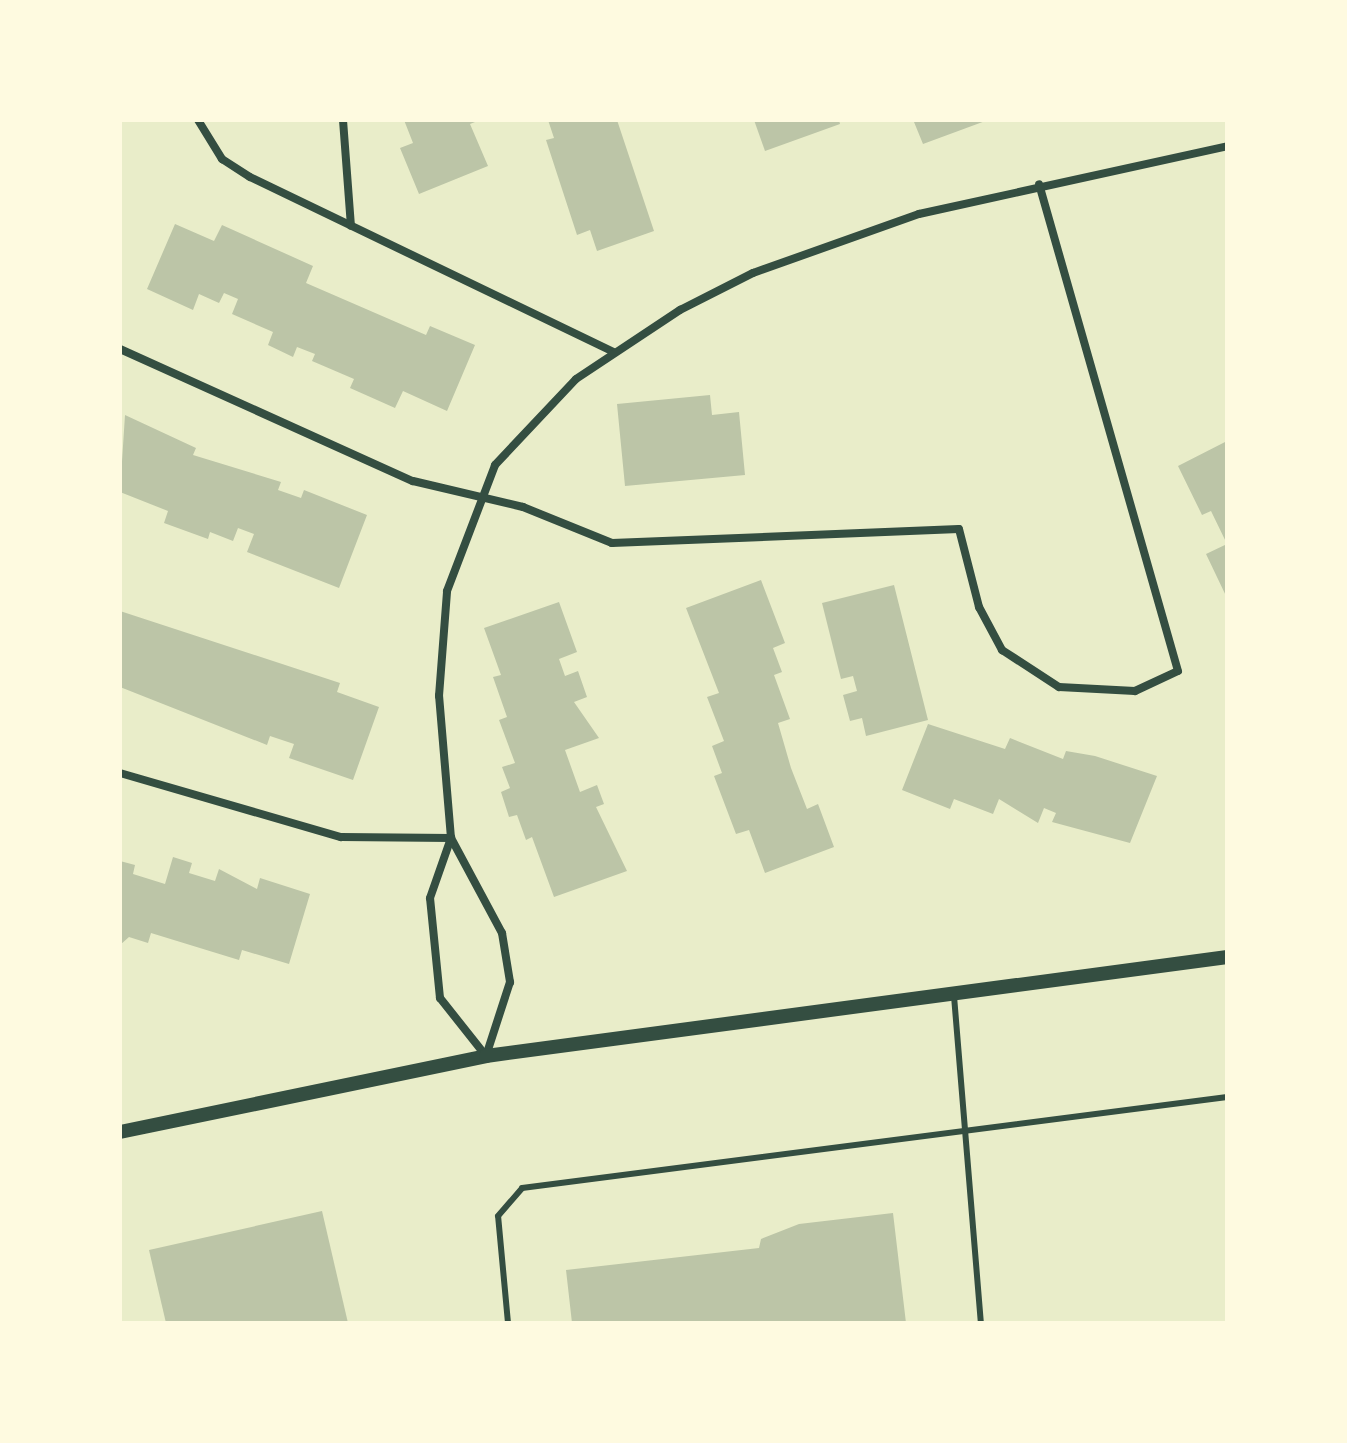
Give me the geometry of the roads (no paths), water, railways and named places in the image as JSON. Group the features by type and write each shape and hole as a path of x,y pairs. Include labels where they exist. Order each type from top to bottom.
{"street":[{"path":"198,120 211,147 235,169 613,352"},
{"path":"343,120 351,226"},
{"path":"486,1056 440,998 430,898 451,838 441,651 447,591 478,497 540,413 613,352 753,273 835,241 1039,184 1227,146"},
{"path":"120,349 413,481 478,497 644,547 959,529 989,632 1034,675 1111,695 1178,671 1039,184"},
{"path":"120,773 341,837 451,838"},
{"path":"451,838 502,933 510,982 486,1056"},
{"path":"120,1132 486,1056 1227,957"}],"lane":[{"path":"953,992 981,1323"},
{"path":"508,1323 498,1216 522,1188 1227,1097"}]}
